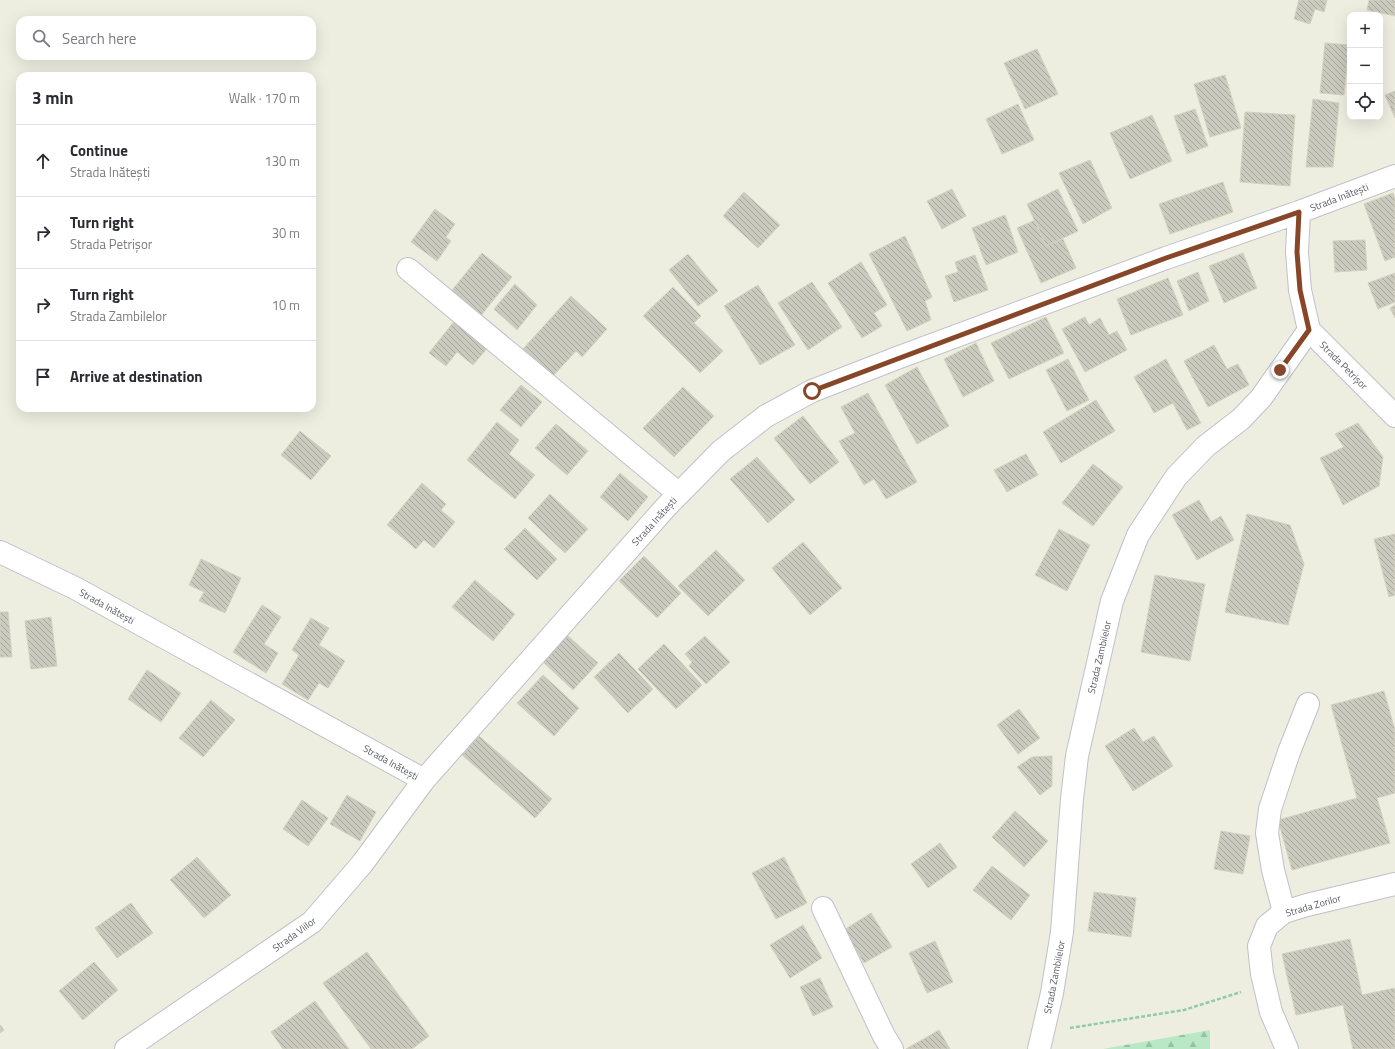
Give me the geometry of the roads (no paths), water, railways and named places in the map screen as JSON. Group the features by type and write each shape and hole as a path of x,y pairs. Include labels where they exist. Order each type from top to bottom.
{"street":[{"name":"Strada Inătești","path":"0,552 75,588 424,780 679,494 721,451 760,420 812,391 1158,261 1299,212 1395,176"},
{"path":"1299,212 1297,252 1300,290 1309,330"},
{"path":"408,269 679,494"},
{"name":"Strada Petrișor","path":"1309,330 1395,416"},
{"name":"Strada Zambilelor","path":"1041,1040 1052,993 1062,932 1072,799 1077,756 1112,601 1138,535 1176,477 1206,446 1241,419 1261,398 1309,330"},
{"path":"1284,912 1272,870 1267,833 1270,809 1289,752 1308,704"},
{"name":"Strada Viilor","path":"126,1049 312,922 362,864 424,780"},
{"name":"Strada Zorilor","path":"1287,1049 1271,1012 1264,984 1259,946 1267,926 1284,912 1395,885"},
{"path":"823,908 884,1036 892,1049"}]}
